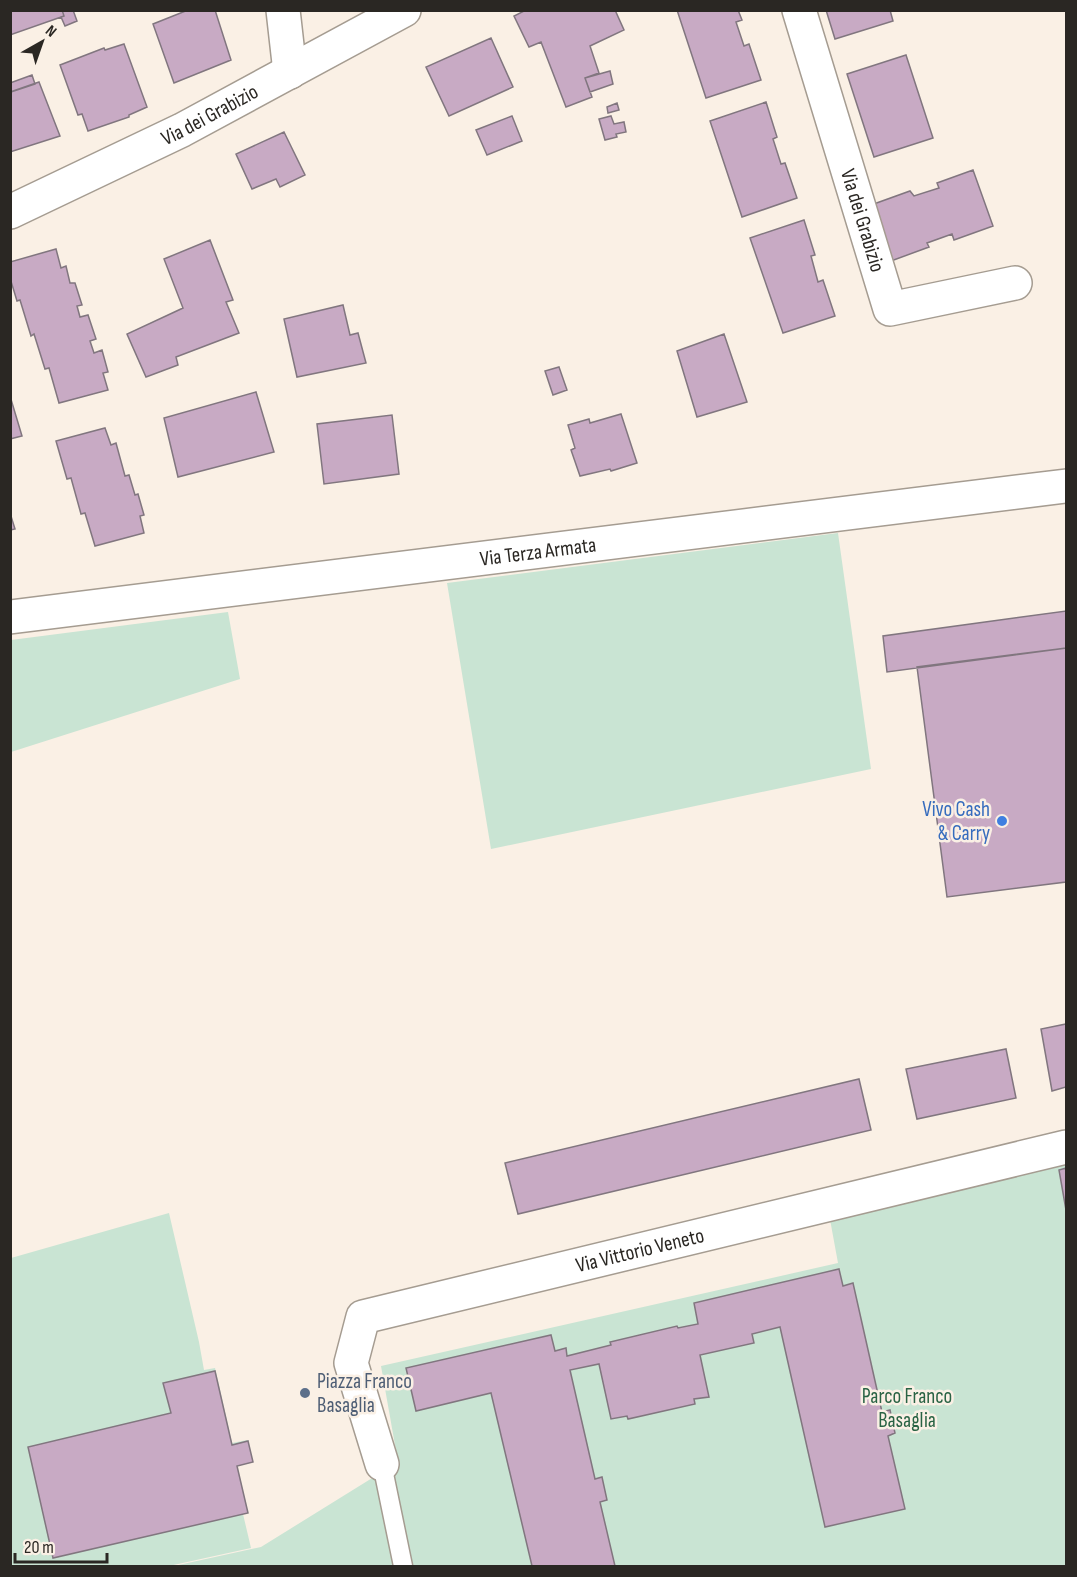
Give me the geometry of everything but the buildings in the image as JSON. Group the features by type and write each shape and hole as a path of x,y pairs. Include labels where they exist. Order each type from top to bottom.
{"street":[{"path":"283,10 290,72"},
{"name":"Via dei Grabizio","path":"10,212 182,130 404,10"},
{"name":"Via dei Grabizio","path":"799,10 890,309 1015,283"},
{"name":"Via Terza Armata","path":"10,617 1066,486"},
{"name":"Via Vittorio Veneto","path":"382,1464 351,1363 363,1317 1066,1147"}],"lane":[{"path":"382,1464 403,1566"}],"green space":[{"path":"838,533 871,769 491,849 447,583"},
{"path":"228,612 240,679 11,752 11,640"},
{"name":"Parco Franco Basaglia","path":"1066,1160 1066,1566 174,1566 261,1547 398,1462 381,1366 838,1263 829,1214"},
{"path":"169,1213 204,1370 215,1368 232,1443 247,1440 253,1462 237,1465 248,1512 243,1514 251,1548 169,1566 11,1566 11,1258"}],"place":[{"name":"Vivo Cash & Carry","path":"1002,821"},
{"name":"Piazza Franco Basaglia","path":"305,1393"}]}
